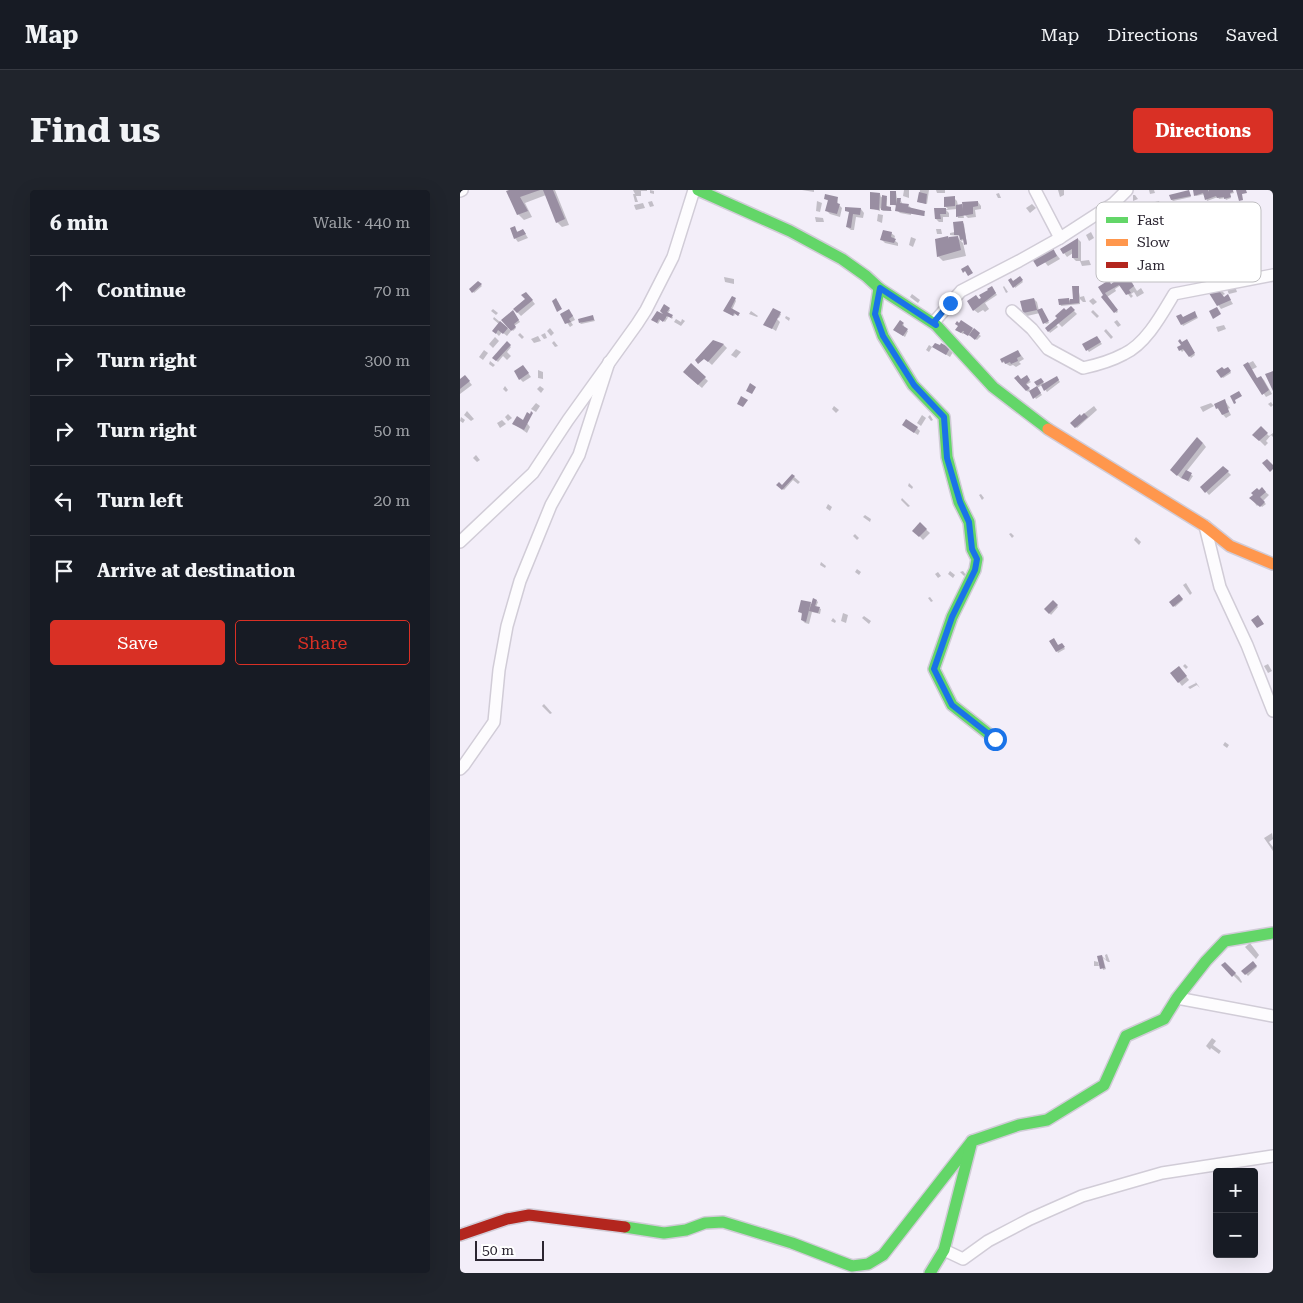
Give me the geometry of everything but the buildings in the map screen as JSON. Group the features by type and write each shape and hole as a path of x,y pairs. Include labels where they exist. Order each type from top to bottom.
{"street":[{"path":"460,542 533,473 548,448 646,310 673,257 696,190 790,231 842,259 880,288 936,325 993,387 1051,431 1205,526 1230,546 1273,564"},
{"path":"1035,190 1060,238"},
{"path":"1115,202 1127,190"},
{"path":"936,325 934,322 961,291 1060,238 1096,215"},
{"path":"1012,311 1048,349 1083,368 1126,354 1150,332 1174,294 1237,282"},
{"path":"880,288 875,314 883,336 914,385 944,417 947,458 960,502 969,522 972,549 977,559 975,570 952,617 934,669 952,705 995,739"},
{"path":"460,769 494,722 499,670 507,626 520,581 551,505 579,455 609,362"},
{"path":"1205,526 1220,587 1240,628 1273,711"},
{"path":"460,1235 529,1215 597,1222 664,1234 705,1224 723,1222 792,1243 852,1266 868,1264 883,1255 972,1141 1019,1125 1047,1120 1104,1085 1126,1036 1164,1019 1177,998 1206,961 1225,941 1273,933"},
{"path":"1177,998 1273,1016"},
{"path":"930,1273 944,1250 972,1141"},
{"path":"944,1250 963,1259 988,1241 1030,1219 1082,1196 1162,1173 1273,1156"}],"traffic: fast":[{"path":"698,190 790,231 842,259 879,288 936,325 993,387 1048,429"},
{"path":"879,288 875,314 883,336 913,385 944,417 947,457 959,502 969,522 972,549 977,559 975,570 952,617 934,669 952,705 995,739"},
{"path":"930,1273 944,1250 972,1141 1019,1125 1047,1120 1104,1085 1126,1036 1164,1019 1177,998 1206,961 1225,941 1273,933"},
{"path":"625,1227 664,1233 686,1230 705,1223 723,1222 792,1243 852,1266 868,1264 883,1255 972,1141"}],"traffic: slow":[{"path":"1048,429 1205,526 1230,546 1273,564"}],"traffic: jam":[{"path":"460,1235 507,1219 529,1215 625,1227"}],"route":[{"path":"950,303 934,322 936,325 880,288 875,314 883,336 914,385 944,417 947,458 960,502 969,522 972,549 977,559 975,570 952,617 934,669 952,705 995,739"}]}
